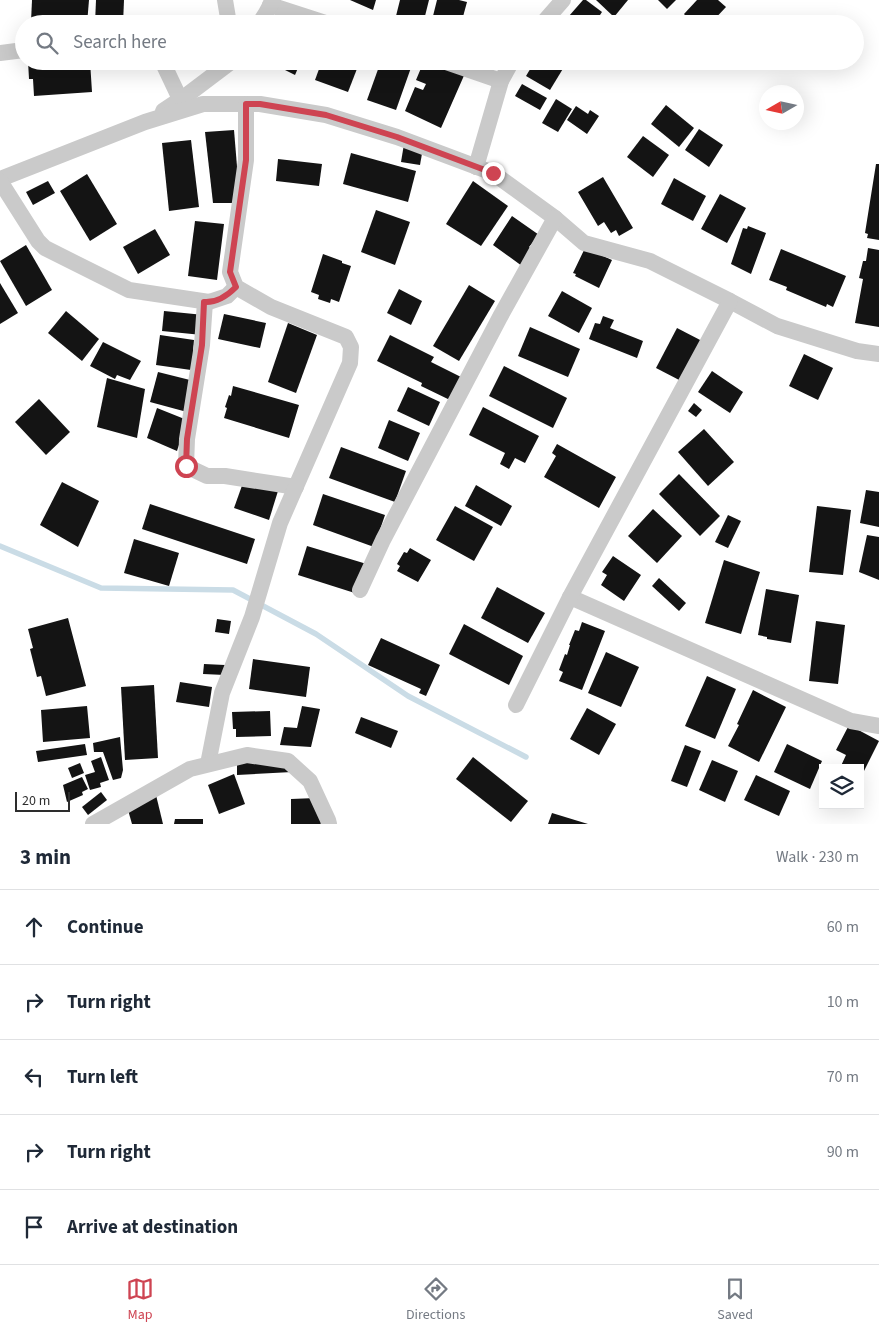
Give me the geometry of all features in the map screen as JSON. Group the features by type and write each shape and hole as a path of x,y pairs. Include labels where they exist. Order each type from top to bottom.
{"street":[{"path":"225,0 228,15"},
{"path":"550,15 563,0"},
{"path":"265,15 272,3 305,15"},
{"path":"0,53 15,51"},
{"path":"166,70 180,99"},
{"path":"145,122 219,70"},
{"path":"469,70 501,81"},
{"path":"476,167 501,81 507,70"},
{"path":"236,287 226,296 209,302 129,290 45,248 38,242 0,180 145,122 203,104 260,104 326,115 397,137 493,173 555,218 584,243 650,261 777,326 857,351 879,354"},
{"path":"208,764 222,693 252,616 280,523 350,363 351,346 346,337 271,307 236,287 230,272 246,160 246,104"},
{"path":"360,590 383,540 500,317 555,218"},
{"path":"516,705 570,597 730,301"},
{"path":"204,302 202,345 187,439 186,466 207,476 225,476 296,487"},
{"path":"570,597 851,721 879,726"},
{"path":"93,824 190,769 248,755 288,761 310,781 329,824"}],"building":[{"path":"32,0 89,0 88,15 31,15"},
{"path":"96,0 124,0 123,15 95,15"},
{"path":"350,0 376,0 373,10"},
{"path":"400,0 429,0 425,15 396,15"},
{"path":"437,0 467,2 463,15 433,15"},
{"path":"583,0 586,0 602,12 600,15 570,15"},
{"path":"596,0 628,0 616,15 612,15"},
{"path":"658,0 676,0 667,9"},
{"path":"697,0 718,0 726,7 718,15 684,14"},
{"path":"28,70 91,70 92,92 34,96 33,79 29,79"},
{"path":"285,70 297,70 295,75"},
{"path":"319,70 357,70 348,92 315,80"},
{"path":"378,70 410,70 396,110 367,100"},
{"path":"420,70 466,71 441,128 405,111 415,87 423,90 426,84 416,80"},
{"path":"530,70 562,70 550,90 526,76"},
{"path":"522,84 547,98 540,110 515,96"},
{"path":"556,99 572,109 558,132 542,123"},
{"path":"666,105 694,128 679,147 651,124"},
{"path":"576,106 588,114 590,110 599,116 587,134 567,120"},
{"path":"699,129 723,145 709,167 685,150"},
{"path":"234,130 240,203 213,203 205,132"},
{"path":"643,136 669,155 653,177 627,157"},
{"path":"191,140 199,207 169,211 162,143"},
{"path":"404,144 423,148 420,165 401,162"},
{"path":"351,153 416,171 408,202 343,184"},
{"path":"278,159 322,164 319,186 276,181"},
{"path":"876,164 879,164 879,240 867,238 868,234 865,233"},
{"path":"87,174 117,224 90,241 60,191"},
{"path":"603,177 633,228 619,236 616,230 611,233 604,222 598,226 578,192"},
{"path":"674,178 706,196 693,221 661,204"},
{"path":"48,181 55,193 33,205 26,192"},
{"path":"473,181 508,206 481,246 446,224"},
{"path":"720,194 746,208 727,243 701,229"},
{"path":"376,210 410,222 395,265 361,252"},
{"path":"512,216 542,237 534,241 529,247 533,250 522,266 493,245"},
{"path":"195,221 224,224 217,280 188,276"},
{"path":"748,226 766,233 751,274 731,264 743,228 747,229"},
{"path":"155,229 170,255 138,274 123,247"},
{"path":"26,245 52,290 26,306 0,261"},
{"path":"585,248 612,260 599,288 575,276 576,274 573,273"},
{"path":"868,248 879,250 879,327 855,323 863,279 859,278 863,261 866,261"},
{"path":"781,249 846,276 833,307 827,304 826,307 786,290 787,287 769,280"},
{"path":"323,254 351,266 339,302 331,299 330,303 318,299 319,295 311,292"},
{"path":"0,283 18,313 0,324"},
{"path":"469,285 495,301 459,361 433,346"},
{"path":"399,289 422,301 411,325 387,313"},
{"path":"562,291 592,308 579,333 548,316"},
{"path":"66,311 99,339 82,361 48,333"},
{"path":"164,311 204,315 202,335 162,331"},
{"path":"224,314 266,323 260,348 218,339"},
{"path":"603,316 614,320 610,328 643,341 637,358 589,339 595,323 600,324"},
{"path":"288,323 317,335 296,393 268,382"},
{"path":"530,327 580,349 568,377 518,356"},
{"path":"677,328 704,342 683,382 656,368"},
{"path":"160,335 194,340 193,351 197,351 191,370 156,365"},
{"path":"390,335 434,357 431,362 463,378 452,401 421,386 422,383 377,361"},
{"path":"103,342 141,361 130,380 117,375 115,379 90,366"},
{"path":"804,354 833,368 818,400 789,386"},
{"path":"504,366 567,398 553,428 489,396"},
{"path":"712,371 743,392 730,413 698,392"},
{"path":"158,372 194,381 187,412 150,402"},
{"path":"107,378 145,389 137,438 97,427"},
{"path":"233,386 299,405 289,438 224,418 227,408 225,407 229,395 231,396"},
{"path":"408,387 440,402 429,426 397,411"},
{"path":"39,399 70,432 46,455 15,422"},
{"path":"694,403 702,410 696,417 688,411"},
{"path":"483,407 539,436 525,463 515,458 509,469 500,464 505,453 469,435"},
{"path":"157,408 187,420 177,451 147,438"},
{"path":"389,420 420,433 408,461 378,448"},
{"path":"704,429 734,462 708,486 678,452"},
{"path":"557,444 616,477 599,508 544,477 556,456 552,453"},
{"path":"341,447 406,471 395,502 329,478"},
{"path":"679,474 720,516 700,536 659,494"},
{"path":"244,480 278,491 269,520 234,508"},
{"path":"62,482 99,501 78,547 40,525"},
{"path":"476,485 512,506 501,526 465,506"},
{"path":"866,490 879,492 879,527 860,523"},
{"path":"323,494 385,515 374,547 313,525"},
{"path":"150,504 255,539 247,564 142,529"},
{"path":"455,506 493,527 474,561 436,540"},
{"path":"817,506 851,510 843,575 809,572"},
{"path":"653,509 682,536 657,563 628,536"},
{"path":"728,515 741,521 728,548 715,542"},
{"path":"867,535 879,537 879,580 859,572"},
{"path":"134,539 179,553 169,586 124,573"},
{"path":"307,546 370,565 361,595 298,575"},
{"path":"410,548 431,560 418,582 397,571 400,566 397,564 404,552 407,553"},
{"path":"613,556 641,575 624,601 601,585 607,575 602,572"},
{"path":"724,560 760,572 741,634 705,623"},
{"path":"659,578 686,603 679,611 652,586"},
{"path":"497,587 545,613 528,643 481,618"},
{"path":"766,589 799,595 791,643 767,639 767,637 758,635"},
{"path":"68,618 86,686 46,696 41,676 37,677 30,649 33,648 28,629"},
{"path":"217,619 231,621 229,634 215,632"},
{"path":"816,621 845,625 838,684 809,681"},
{"path":"582,622 605,631 582,690 559,681 563,672 559,670 565,654 567,655 575,630 579,631"},
{"path":"464,624 523,656 509,685 449,654"},
{"path":"381,638 440,665 426,696 419,693 421,689 368,665"},
{"path":"606,652 639,667 621,707 588,693"},
{"path":"253,659 310,667 306,697 249,689"},
{"path":"204,664 225,665 225,675 203,674"},
{"path":"707,676 736,689 715,739 685,726"},
{"path":"180,682 212,687 209,707 176,702"},
{"path":"154,685 158,758 125,760 121,687"},
{"path":"753,690 786,707 759,762 728,746"},
{"path":"87,706 90,738 43,742 41,710"},
{"path":"302,706 320,709 311,747 280,745 284,727 297,728"},
{"path":"587,708 616,724 599,755 570,739"},
{"path":"270,711 271,736 236,737 236,729 233,729 232,712"},
{"path":"361,717 398,731 391,748 355,733"},
{"path":"849,725 879,741 864,771 864,764 842,764 846,755 836,750"},
{"path":"120,737 123,770 121,778 113,780 103,752 94,752 93,743"},
{"path":"85,744 87,755 38,762 36,751"},
{"path":"787,744 822,761 819,764 810,789 774,772"},
{"path":"685,745 701,751 687,787 671,781"},
{"path":"101,757 109,780 100,783 101,787 90,790 85,775 95,772 91,761"},
{"path":"473,757 528,801 511,822 456,779"},
{"path":"712,760 738,771 725,802 699,790"},
{"path":"291,761 292,772 237,775 237,763"},
{"path":"80,763 84,773 72,778 68,768"},
{"path":"234,774 245,804 219,814 208,785"},
{"path":"756,775 790,791 779,816 744,800"},
{"path":"82,777 88,789 82,792 83,795 67,802 63,785"},
{"path":"101,792 107,800 88,815 82,807"},
{"path":"156,795 163,824 132,824 128,810"},
{"path":"316,798 322,824 291,824 291,799"},
{"path":"552,813 588,824 548,824"},
{"path":"175,819 203,819 203,824 174,824"}],"waterway":[{"path":"0,546 101,588 233,590 316,634 408,696 526,757"}],"route":[{"path":"186,466 187,439 202,345 204,302 226,296 236,287 230,272 246,160 246,104 260,104 326,115 397,137 493,173"}]}
